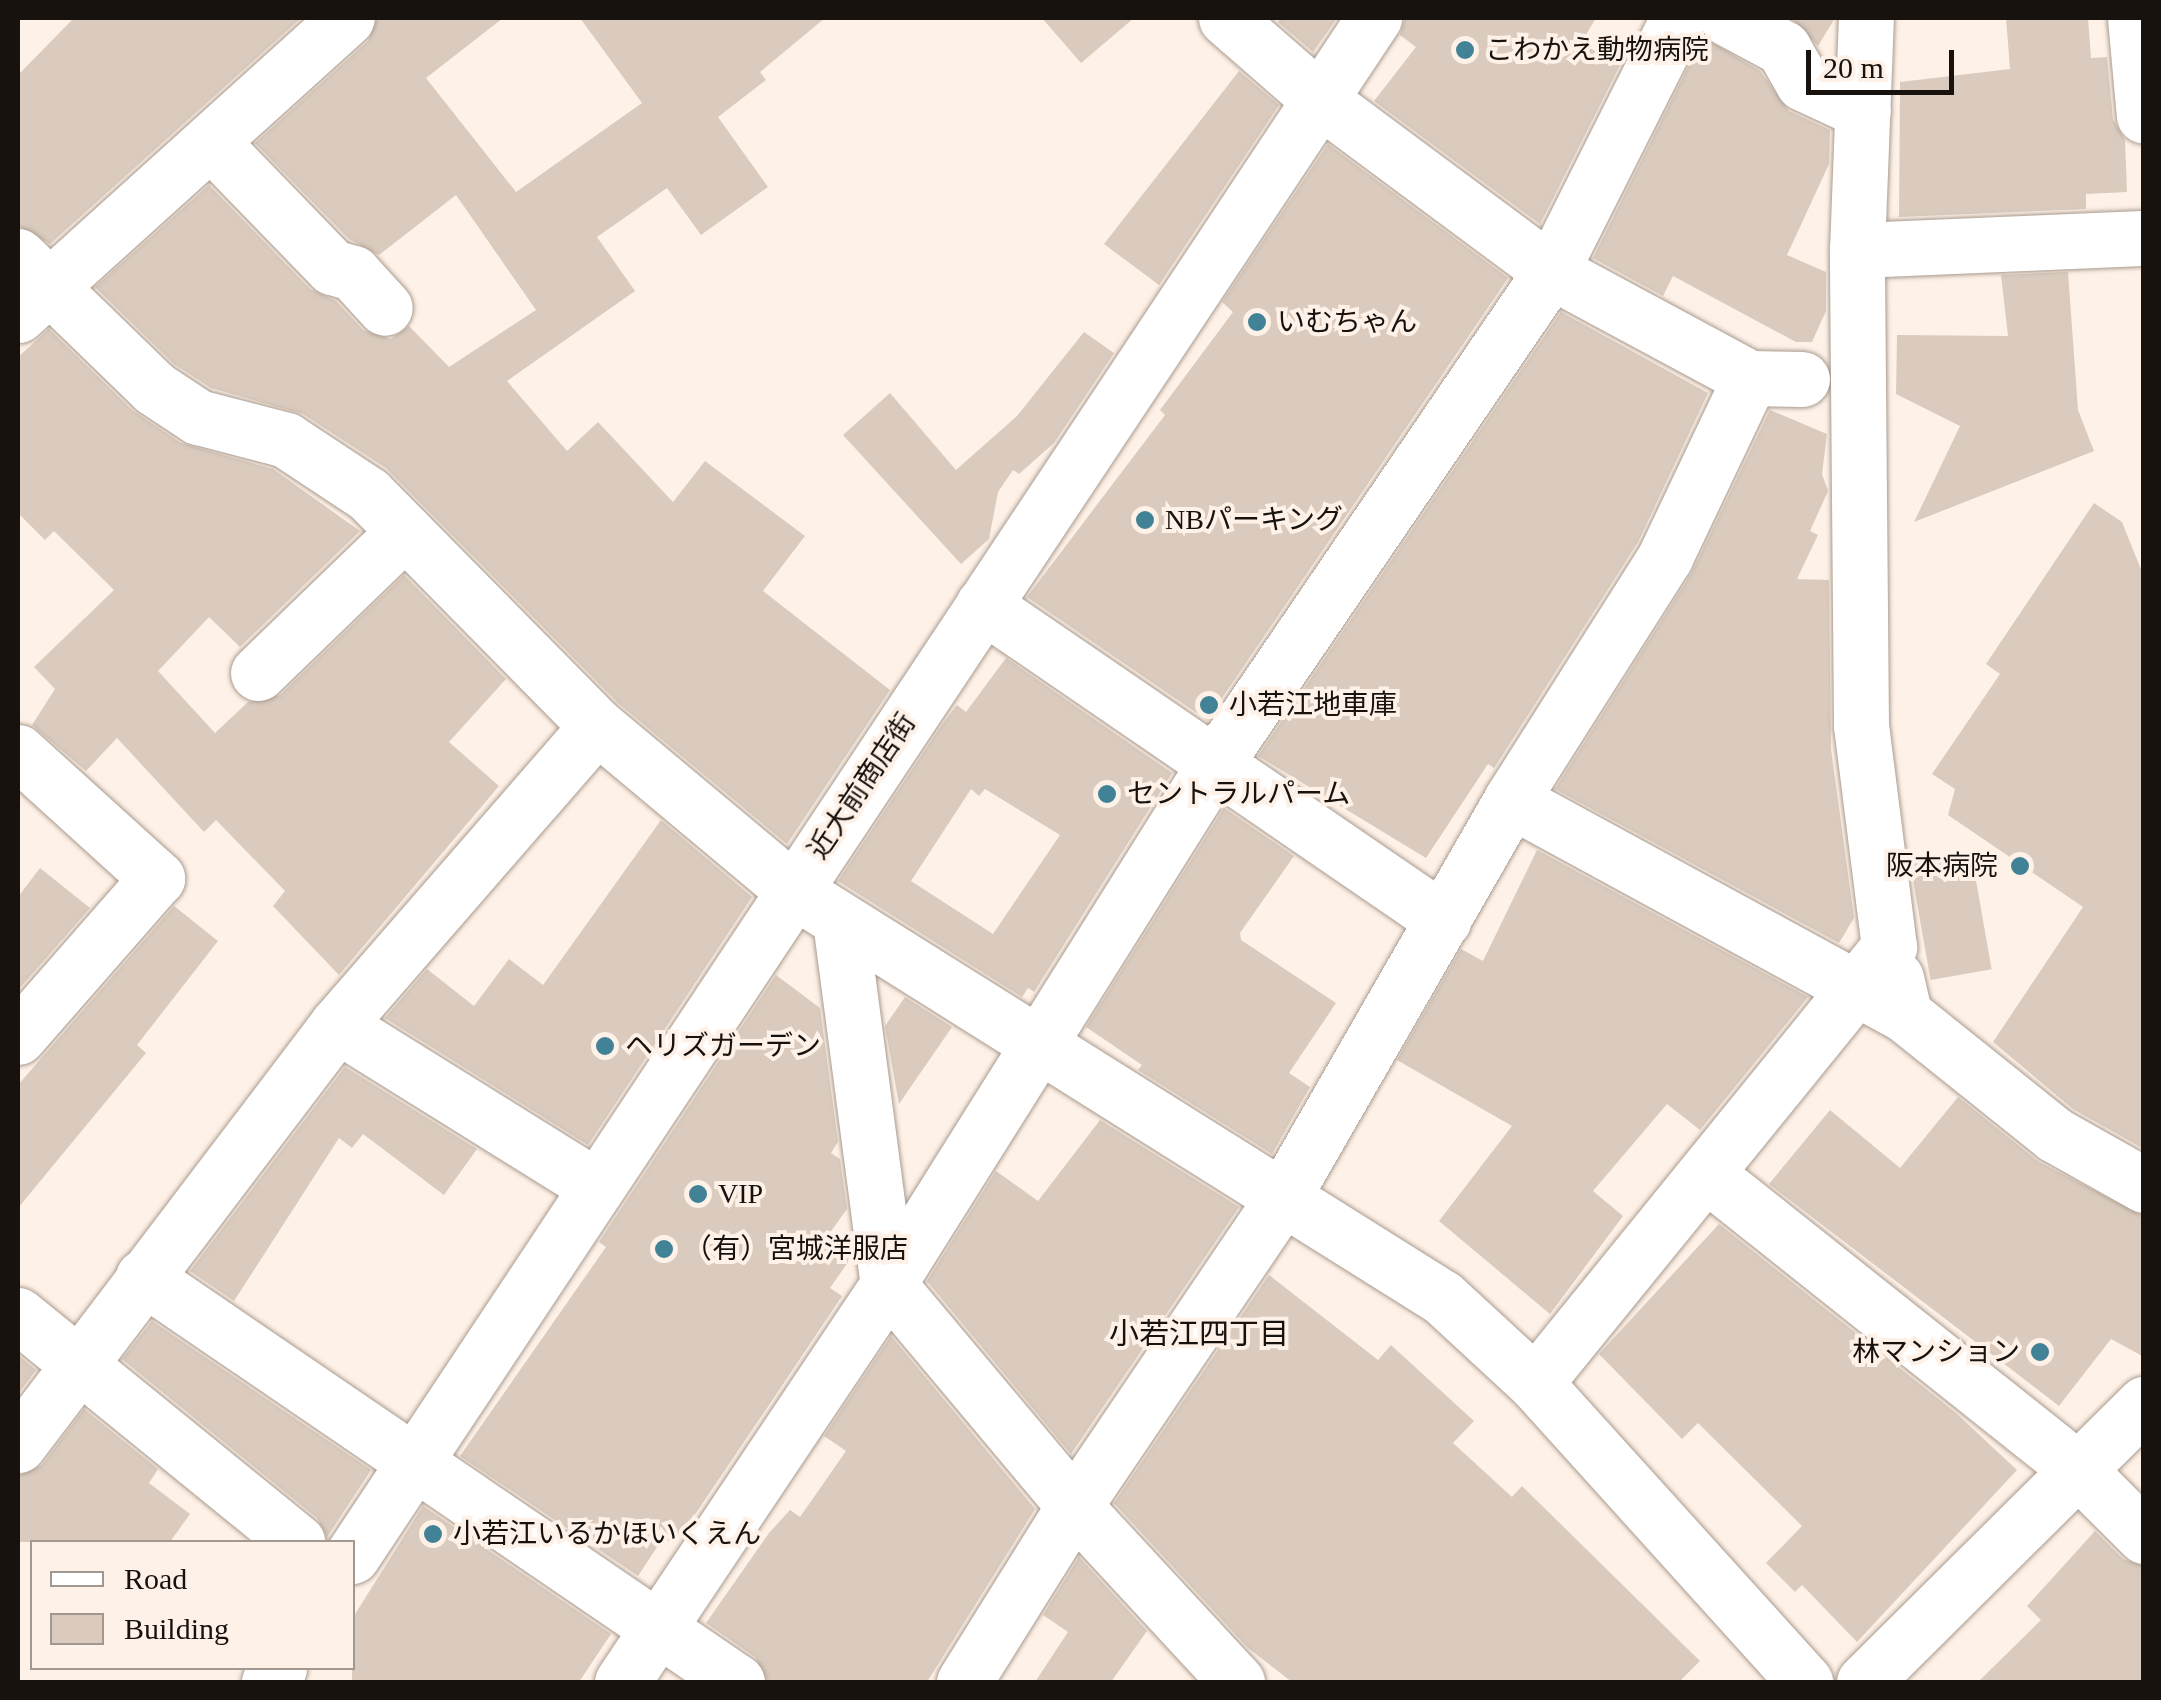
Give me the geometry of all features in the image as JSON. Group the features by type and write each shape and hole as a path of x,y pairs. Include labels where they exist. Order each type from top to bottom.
{"street":[{"path":"347,18 211,142 28,286 154,388 198,417 286,440 368,494 597,726 793,890 1280,1202 1443,1298 1535,1383 1805,1682"},
{"path":"964,1682 1074,1506 1280,1202 1511,800 1776,378 1551,272 1319,99 1226,18"},
{"name":"近大前商店街","path":"355,1552 1374,18"},
{"path":"622,1682 888,1284 1034,1046 1214,766 1551,272 1678,18"},
{"path":"1727,18 1784,48 1803,83 1863,111"},
{"path":"1535,1383 1709,1176 1885,983 1861,726 1857,250 1866,18"},
{"path":"2135,18 2144,116"},
{"path":"211,142 332,268 353,273 385,308"},
{"path":"1857,250 2144,238"},
{"path":"258,673 404,531"},
{"path":"983,605 1443,920"},
{"path":"18,1445 74,1366 337,1025 597,726"},
{"path":"18,752 157,878 18,1037"},
{"path":"1511,800 1885,983 2055,1135 2144,1185"},
{"path":"840,921 888,1284 1074,1506 1237,1682"},
{"path":"337,1025 597,1187"},
{"path":"1709,1176 2076,1470 2144,1536"},
{"path":"143,1278 737,1682"},
{"path":"18,1315 74,1366 295,1540"},
{"path":"1864,1682 2144,1404"}],"building":[{"path":"74,18 301,18 50,244 18,226 18,75"},
{"path":"377,18 503,18 426,78 516,192 642,103 580,18 825,18 760,72 766,80 718,117 768,187 701,235 667,188 597,237 635,291 507,381 567,451 598,422 673,502 705,461 805,536 763,591 890,690 787,844 618,703 386,468 303,414 211,388 174,364 95,287 209,185 310,289 336,301 363,330 391,339 409,326 449,367 536,310 456,195 379,255 349,239 255,143 368,41"},
{"path":"1042,18 1134,18 1081,63"},
{"path":"1281,18 1337,18 1313,52 1278,22"},
{"path":"1405,18 1596,18 1581,43 1620,65 1540,224 1374,101 1416,47 1400,35"},
{"path":"1792,18 1835,18 1818,46"},
{"path":"2006,18 2088,18 2091,58 2107,57 2113,119 2125,140 2127,192 2086,194 2086,209 1899,217 1900,82 2010,69"},
{"path":"1703,37 1760,71 1789,111 1830,130 1829,164 1787,255 1826,272 1826,311 1812,342 1796,342 1673,276 1663,296 1593,258"},
{"path":"1239,71 1279,105 1159,285 1104,244"},
{"path":"1328,144 1508,278 1207,720 1027,597 1165,415 1160,410 1233,312 1222,302"},
{"path":"2068,272 2078,410 2094,451 1914,522 1960,426 1896,394 1897,335 2008,336 2001,275"},
{"path":"1561,312 1708,393 1638,542 1494,768 1488,764 1426,858 1258,756"},
{"path":"49,329 132,410 181,443 273,469 360,531 240,647 209,617 158,671 215,733 248,702 280,695 404,575 506,679 449,742 499,786 339,975 273,906 285,891 216,820 204,832 117,738 86,771 32,725 55,689 34,667 114,590 54,531 45,540 18,513 18,357"},
{"path":"1084,332 1114,353 1054,443 1019,474 1013,470 998,492 989,539 961,564 843,435 890,393 956,470 1017,416"},
{"path":"1770,410 1827,434 1822,474 1828,491 1810,531 1818,535 1797,579 1829,580 1831,749 1854,918 1839,943 1555,789 1691,574"},
{"path":"2094,503 2122,522 2144,577 2144,1149 2073,1109 1993,1042 2083,907 1948,815 1955,789 1932,774 2000,674 1986,664"},
{"path":"1006,658 1172,773 1034,992 1028,988 1022,997 838,881 941,726 957,705 966,712","holes":["971,789 979,796 985,789 1060,835 993,934 911,881"]},
{"path":"1224,808 1294,856 1240,933 1241,940 1336,1003 1289,1073 1310,1087 1272,1154 1138,1070 1142,1065 1086,1027"},
{"path":"661,820 752,897 588,1145 385,1018 427,969 474,1006 509,959 543,985"},
{"path":"1537,850 1808,997 1700,1130 1667,1104 1593,1191 1623,1216 1550,1314 1439,1221 1512,1126 1397,1060 1461,949 1483,961"},
{"path":"1971,852 1992,969 1931,980 1910,863"},
{"path":"40,868 90,908 18,990 18,897"},
{"path":"174,906 218,941 137,1045 146,1053 18,1208 18,1085"},
{"path":"776,975 820,1008 838,1142 831,1153 840,1159 847,1209 829,1234 853,1255 830,1288 842,1296 696,1513 671,1543 663,1538 638,1576 460,1456 606,1247 599,1242"},
{"path":"905,997 952,1027 899,1104 885,1026"},
{"path":"345,1067 477,1149 444,1195 363,1134 352,1148 339,1138 234,1301 190,1271"},
{"path":"1958,1097 2039,1162 2144,1216 2144,1357 2111,1339 2059,1406 1769,1184 1830,1110 1900,1168"},
{"path":"1100,1120 1239,1207 1071,1454 927,1281 996,1171 1038,1201"},
{"path":"1719,1224 1956,1413 2017,1470 1857,1642 1802,1585 1795,1592 1766,1563 1802,1526 1698,1423 1682,1439 1599,1354"},
{"path":"1269,1275 1378,1360 1391,1345 1474,1421 1453,1443 1512,1497 1522,1486 1700,1661 1679,1682 1292,1682 1248,1648 1114,1503"},
{"path":"152,1321 371,1470 327,1537 317,1518 122,1359"},
{"path":"891,1336 1035,1509 927,1682 768,1682 755,1657 706,1623 769,1533 790,1510 800,1517 846,1451 824,1436"},
{"path":"18,1355 36,1370 18,1394"},
{"path":"84,1409 158,1469 149,1483 190,1514 171,1540 18,1542 18,1476 42,1465"},
{"path":"423,1506 611,1634 579,1682 352,1682 355,1614"},
{"path":"2095,1531 2123,1559 2144,1566 2144,1682 1978,1682 2041,1620 2027,1606"},
{"path":"1079,1557 1147,1631 1111,1682 1035,1682 1068,1632 1043,1615"}],"place":[{"name":"こわかえ動物病院","path":"1465,50"},
{"name":"いむちゃん","path":"1257,322"},
{"name":"NBパーキング","path":"1145,520"},
{"name":"小若江地車庫","path":"1209,705"},
{"name":"セントラルパーム","path":"1107,794"},
{"name":"阪本病院","path":"2020,866"},
{"name":"ヘリズガーデン","path":"605,1046"},
{"name":"VIP","path":"698,1194"},
{"name":"（有）宮城洋服店","path":"664,1249"},
{"name":"林マンション","path":"2040,1352"},
{"name":"小若江いるかほいくえん","path":"433,1534"}],"district":[{"name":"小若江四丁目","path":"1199,1334"}]}
